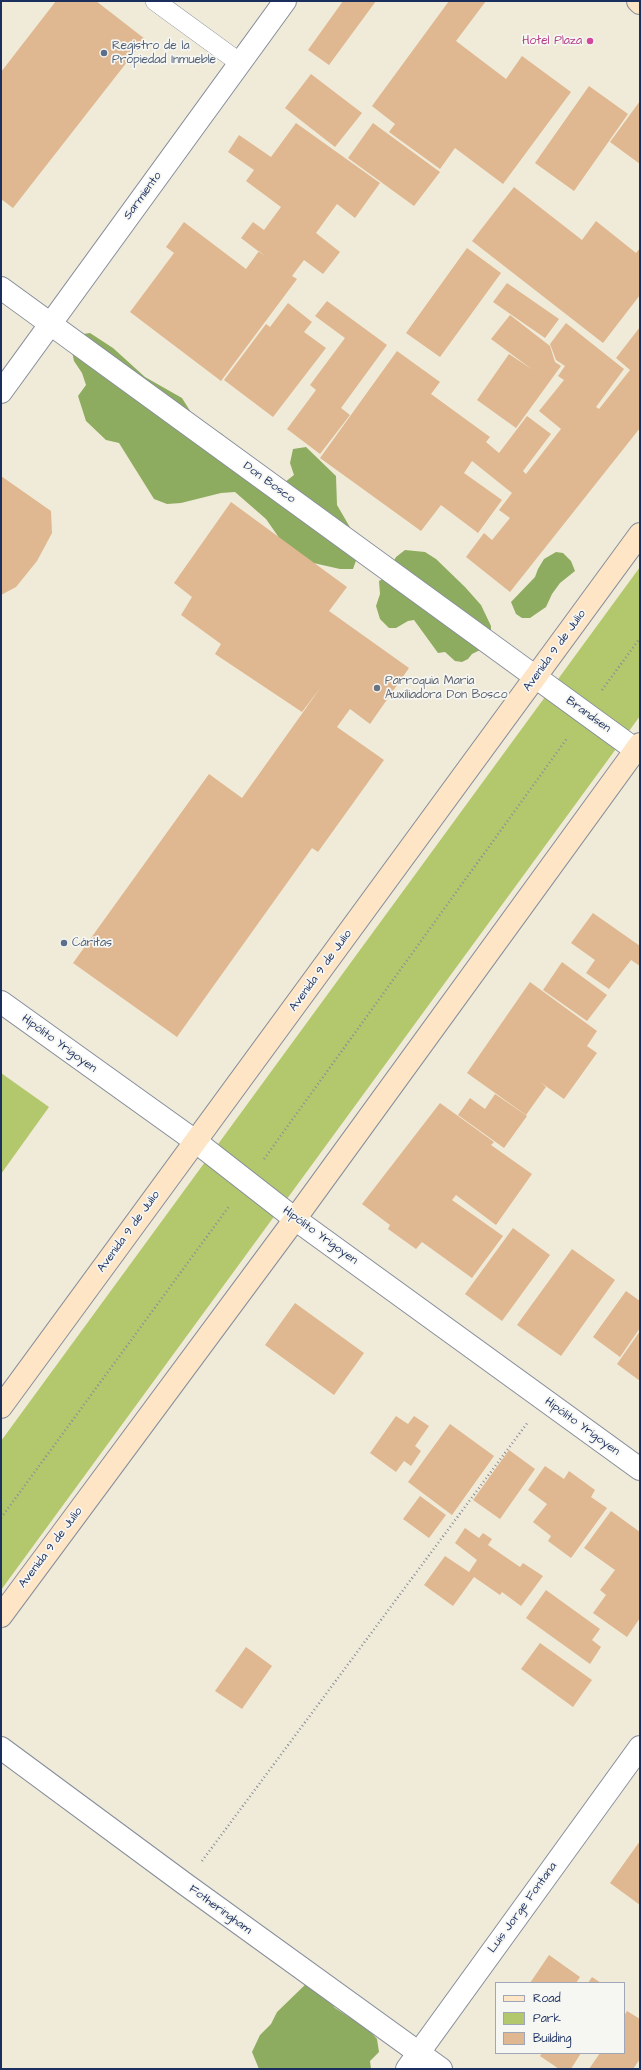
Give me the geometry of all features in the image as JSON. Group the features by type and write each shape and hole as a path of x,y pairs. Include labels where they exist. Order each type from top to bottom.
{"main road":[{"name":"Avenida 9 de Julio","path":"1,1407 640,534"},
{"name":"Avenida 9 de Julio","path":"1,1616 295,1219 639,749"}],"street":[{"name":"Sarmiento","path":"1,392 285,1"},
{"name":"Don Bosco","path":"1,288 536,678"},
{"name":"Brandsen","path":"536,678 639,749"},
{"name":"Hipólito Yrigoyen","path":"1,1002 195,1141 295,1219 640,1469"},
{"name":"Luis Jorge Fontana","path":"413,2061 640,1747"},
{"name":"Fotheringham","path":"1,1748 185,1884 413,2061 441,2069"}],"lane":[{"path":"155,1 240,63"}],"path":[{"path":"1,1518 248,1181 640,638"},
{"path":"185,1884 545,1400"}],"green space":[{"path":"90,333 113,348 145,377 182,398 197,422 209,426 222,434 230,445 285,482 294,475 290,463 293,449 306,447 336,476 337,505 358,541 358,555 353,569 340,569 300,560 289,552 266,519 235,492 221,493 181,503 167,504 154,499 119,443 106,440 86,421 78,396 86,385 82,373 74,361 71,347 76,335"},
{"path":"405,550 425,552 436,559 481,605 491,626 491,635 482,649 472,654 468,659 462,662 455,661 445,652 438,653 414,620 408,621 396,628 389,628 380,619 376,606 380,594 379,581 383,579 396,557"},
{"path":"556,552 563,553 571,561 575,571 560,583 552,594 546,607 530,618 522,618 516,614 511,602 535,577 544,559"},
{"path":"640,567 640,716 1,1590 1,1441"},
{"path":"1,1073 49,1107 1,1174"},
{"path":"307,1983 320,1989 335,2008 368,2029 377,2039 379,2052 370,2061 371,2069 259,2069 252,2052 260,2035 271,2024 277,2012"}],"building":[{"path":"56,1 96,1 145,39 13,208 1,199 1,72"},
{"path":"343,1 376,1 329,65 308,50"},
{"path":"449,1 486,1 456,41 506,79 522,56 571,92 503,184 455,148 440,169 389,132 395,124 372,106"},
{"path":"311,74 362,113 335,147 285,108"},
{"path":"589,86 628,114 574,191 535,163"},
{"path":"640,101 640,164 610,142"},
{"path":"296,123 380,183 355,218 337,204 316,233 340,252 323,274 304,260 292,276 297,279 221,381 130,312 174,253 166,247 184,222 246,269 259,251 241,238 253,222 264,230 281,207 246,181 254,170 228,152 239,135 271,157"},
{"path":"373,123 440,172 414,206 348,158"},
{"path":"514,187 582,240 596,221 636,253 640,248 640,295 603,343 472,241"},
{"path":"467,248 501,273 440,357 406,333"},
{"path":"507,283 559,319 545,338 493,302"},
{"path":"327,301 387,345 341,408 350,415 320,454 287,429 316,390 310,385 345,338 315,316"},
{"path":"288,303 312,322 304,332 326,348 273,417 224,380 266,324 270,327"},
{"path":"510,315 550,346 555,362 561,366 516,428 477,400 509,354 533,370 491,339"},
{"path":"566,323 624,369 596,407 599,409 630,370 616,358 640,327 640,428 510,592 466,557 484,533 492,540 510,518 499,510 512,493 472,461 464,473 502,500 478,533 441,505 421,531 320,458 397,351 440,382 431,394 490,437 486,442 499,453 527,416 551,434 523,471 526,474 561,429 539,411 564,380 558,376 565,366 556,360 550,344"},
{"path":"1,476 51,511 52,533 37,561 16,587 1,595"},
{"path":"231,502 347,587 329,611 409,668 370,724 350,709 337,727 384,760 318,852 312,848 177,1037 73,963 209,774 242,798 321,687 302,712 215,654 221,644 181,615 192,597 174,583"},
{"path":"593,913 640,946 640,966 631,960 609,989 586,973 595,960 571,943"},
{"path":"562,962 607,995 587,1021 543,990"},
{"path":"530,982 597,1031 587,1046 597,1053 564,1099 540,1082 546,1087 526,1115 467,1073"},
{"path":"495,1094 527,1116 504,1148 458,1115 470,1098 485,1109"},
{"path":"440,1103 494,1142 491,1145 532,1174 496,1225 456,1195 452,1200 503,1236 472,1278 422,1242 416,1249 388,1229 390,1225 362,1204"},
{"path":"513,1228 550,1255 502,1321 465,1294"},
{"path":"572,1249 615,1280 561,1356 517,1325"},
{"path":"626,1291 640,1301 640,1328 620,1357 593,1337"},
{"path":"295,1303 364,1353 334,1395 265,1345"},
{"path":"640,1331 640,1381 617,1364"},
{"path":"396,1416 408,1424 414,1416 429,1426 415,1446 421,1451 411,1466 404,1461 396,1472 370,1453"},
{"path":"450,1424 494,1456 452,1515 408,1482"},
{"path":"509,1450 535,1469 500,1519 473,1500"},
{"path":"545,1466 564,1479 569,1471 595,1490 591,1497 607,1508 571,1558 548,1541 551,1536 533,1522 547,1504 528,1490"},
{"path":"420,1496 446,1515 429,1538 403,1519"},
{"path":"611,1511 640,1532 640,1618 627,1637 593,1613 606,1595 600,1590 615,1570 584,1548"},
{"path":"465,1528 479,1538 483,1533 492,1539 488,1545 520,1567 523,1563 543,1576 521,1606 502,1592 500,1595 474,1577 453,1606 424,1585 445,1556 469,1572 477,1560 455,1543"},
{"path":"546,1590 600,1629 592,1640 601,1647 590,1664 526,1618"},
{"path":"540,1643 592,1680 573,1707 521,1669"},
{"path":"246,1647 272,1666 242,1709 215,1691"},
{"path":"640,1841 640,1905 610,1883"},
{"path":"549,1955 580,1977 577,1982 531,1982"},
{"path":"592,1977 600,1982 589,1982"},
{"path":"627,2011 640,2019 640,2059 633,2069 589,2069 599,2054 625,2054 625,2014"},
{"path":"541,2054 580,2054 571,2069 559,2069 540,2056"}],"place":[{"name":"Hotel Plaza","path":"590,41"},
{"name":"Registro de la Propiedad Inmueble","path":"104,53"},
{"name":"Parroquia María Auxiliadora Don Bosco","path":"377,688"},
{"name":"Cáritas","path":"64,943"}]}
